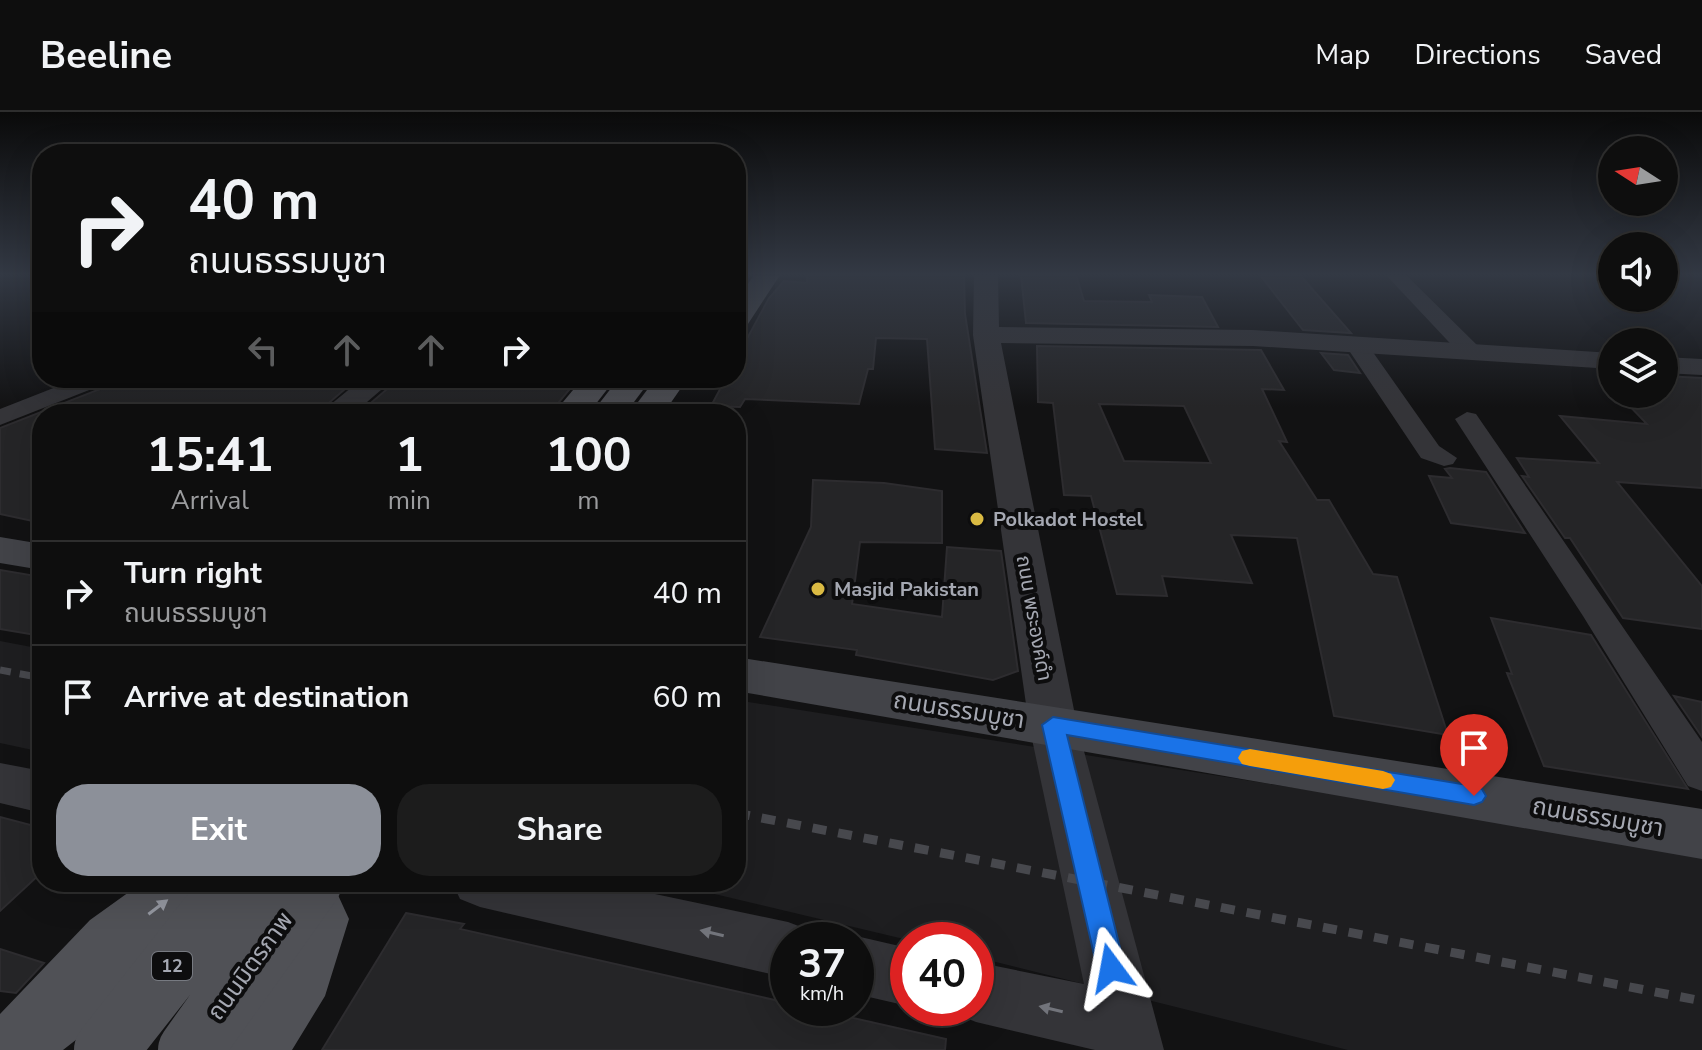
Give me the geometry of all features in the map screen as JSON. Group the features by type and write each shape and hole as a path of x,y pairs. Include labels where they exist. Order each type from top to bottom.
{"main road":[{"path":"578,404 592,388"},
{"path":"616,404 628,388"},
{"path":"0,550 32,555"},
{"name":"ถนนธรรมบูชา","path":"746,676 1702,834"},
{"path":"30,1035 113,942 178,892"},
{"name":"12","path":"106,1050 230,892"},
{"path":"249,1050 301,973 317,919 306,894 299,892"},
{"name":"ถนนมิตรภาพ","path":"190,1050 303,892"},
{"path":"30,1035 117,966 167,953 220,948 252,968 262,994 249,1050"}],"street":[{"name":"ถนน พระองค์ดำ","path":"986,319 986,335 1053,725 1128,1038"},
{"path":"1438,319 1470,351"},
{"path":"986,335 1253,338 1598,360"},
{"path":"1355,343 1419,438 1430,452 1444,458"},
{"path":"1678,366 1702,367"},
{"path":"35,404 74,388"},
{"path":"347,404 368,388"},
{"path":"0,418 32,405"},
{"path":"1467,419 1599,614 1702,775"},
{"path":"0,783 32,790"},
{"path":"525,892 770,946"},
{"path":"994,997 1128,1038"}],"shaded area":[{"path":"0,641 32,647 32,750 0,743"},
{"path":"746,702 1702,852 1702,1050 1348,1050 994,962 994,922 890,922 890,936 874,932 874,922 832,922 706,892 746,892"}],"building":[{"path":"758,319 966,319 987,453 935,449 927,339 876,338 873,369 868,369 859,404 745,399 742,404 712,404 721,388 746,388 746,341"},
{"path":"1026,319 1214,319 1218,327 1026,323"},
{"path":"1294,319 1338,319 1351,333 1303,330"},
{"path":"1037,346 1261,350 1284,390 1262,389 1287,442 1279,441 1317,500 1329,500 1373,574 1397,577 1448,735 1334,716 1297,538 1231,535 1252,583 1162,576 1167,596 1117,594 1091,496 1064,495 1053,403 1038,402","holes":["1099,404 1184,406 1211,463 1124,461"]},
{"path":"1321,353 1348,355 1360,373 1334,370"},
{"path":"1678,377 1702,378 1702,488 1617,482 1702,586 1702,629 1623,618 1570,538 1565,538 1522,476 1529,477 1517,458 1599,463 1560,416 1647,424 1632,408 1678,408"},
{"path":"103,388 346,388 328,404 62,404"},
{"path":"388,388 571,388 557,404 370,404"},
{"path":"32,416 32,521 0,514 0,428"},
{"path":"1445,469 1486,472 1525,533 1451,523 1429,476 1452,478"},
{"path":"813,480 884,483 942,491 942,543 860,542 852,604 942,617 947,547 1001,551 1018,671 993,680 856,655 857,650 760,637 811,527"},
{"path":"0,570 32,575 32,634 0,629"},
{"path":"1491,618 1591,635 1688,789 1544,766 1507,673 1512,674"},
{"path":"1674,696 1702,702 1702,737"},
{"path":"0,817 32,825 32,881 0,911"},
{"path":"406,913 464,924 460,929 770,999 770,1026 874,1026 874,1023 946,1039 945,1050 322,1050"},
{"path":"0,949 44,963 16,993 0,991"}],"railway":[{"path":"0,670 32,676"},
{"path":"746,815 1702,1001"}],"slow traffic":[{"path":"1250,758 1383,780"}],"place":[{"name":"Polkadot Hostel","path":"977,519"},
{"name":"Masjid Pakistan","path":"818,589"}],"route":[{"path":"1111,968 1053,725 1474,796"}]}
